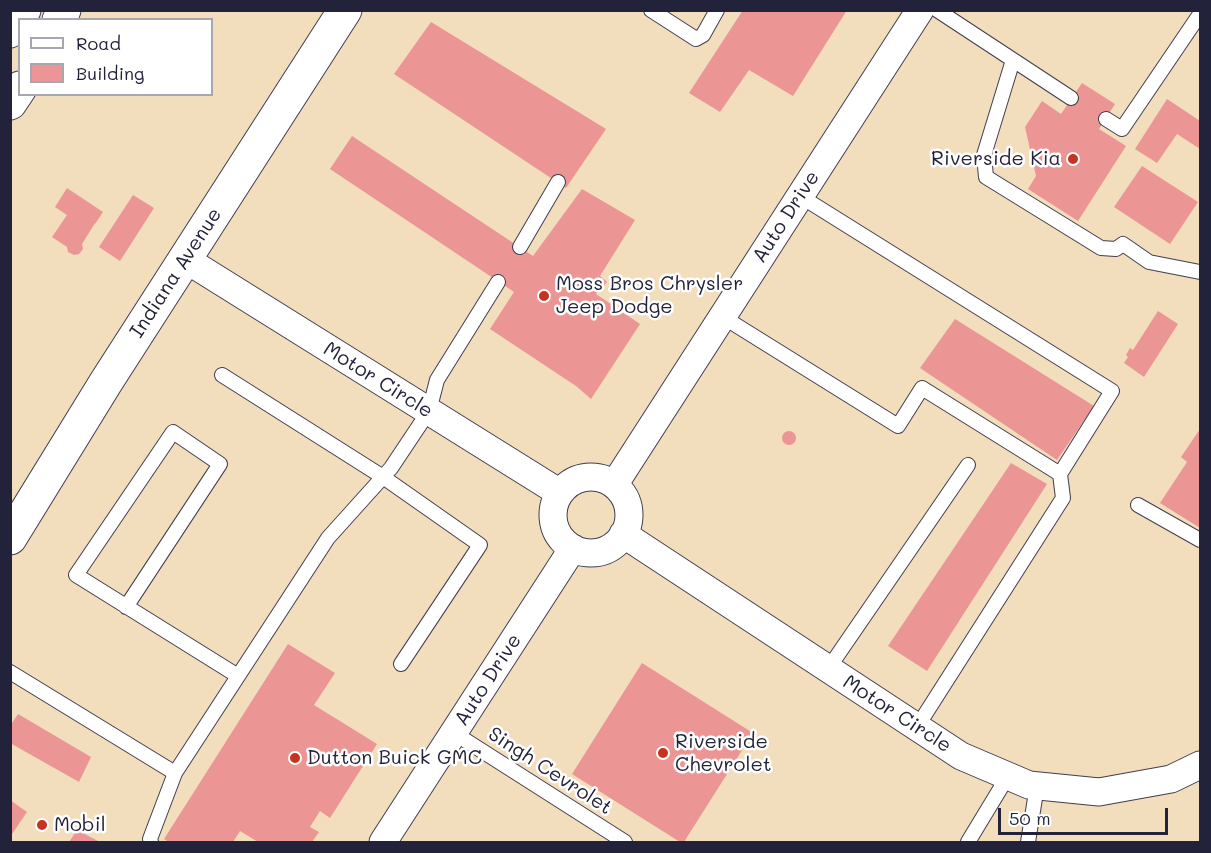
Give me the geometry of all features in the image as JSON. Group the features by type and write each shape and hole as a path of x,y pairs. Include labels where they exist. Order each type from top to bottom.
{"main road":[{"name":"Indiana Avenue","path":"10,538 112,373 191,262 345,10"}],"street":[{"name":"Auto Drive","path":"614,485 920,10"},
{"name":"Motor Circle","path":"191,262 560,494"},
{"path":"591,477 603,479 614,485 627,502 629,513 628,524 616,543 606,549 584,552 563,541 556,530 553,517 554,505 568,484 591,477"},
{"name":"Motor Circle","path":"623,534 960,756 1029,785 1099,792 1171,779 1200,765"},
{"name":"Auto Drive","path":"383,843 573,548"}],"lane":[{"path":"651,10 696,39 703,35 717,10"},
{"path":"937,10 1071,98"},
{"path":"1106,118 1122,129 1200,14"},
{"path":"1013,60 984,155 987,177 1101,248 1116,249 1123,244 1149,262 1200,272"},
{"path":"520,247 558,182"},
{"path":"800,196 1112,391 1060,474 1063,498 917,727"},
{"path":"151,843 150,839 175,773 328,538 391,468 429,411 437,380 498,282"},
{"path":"723,317 898,426 922,388 1060,474"},
{"path":"222,375 383,477 480,545 402,664"},
{"path":"126,607 220,464 173,432 76,575 126,607 238,676"},
{"path":"828,669 968,465"},
{"path":"1138,505 1200,540"},
{"path":"10,672 175,773"},
{"name":"Singh Cevrolet","path":"454,733 625,843"},
{"path":"968,843 1008,776"},
{"path":"1028,843 1037,786"}],"building":[{"path":"743,10 847,10 793,96 749,70 720,112 689,93"},
{"path":"431,22 606,129 566,188 394,74"},
{"path":"1082,83 1115,104 1099,129 1126,146 1078,221 1028,189 1036,176 1025,127 1042,101 1061,114"},
{"path":"1167,99 1200,121 1200,149 1177,134 1157,163 1135,149"},
{"path":"352,136 533,256 582,189 635,220 600,276 607,282 596,294 640,324 591,399 576,386 490,329 514,292 330,169"},
{"path":"1142,166 1198,202 1170,244 1114,207"},
{"path":"67,188 103,212 82,244 83,249 79,254 74,255 52,237 67,215 55,207"},
{"path":"133,195 154,208 120,261 99,247"},
{"path":"1158,311 1178,324 1144,377 1124,363 1130,348 1133,350"},
{"path":"955,319 1094,406 1057,460 920,368"},
{"path":"1200,429 1200,528 1160,503 1187,462 1181,457"},
{"path":"786,431 792,431 796,438 792,445 786,445 782,441 782,435"},
{"path":"1011,463 1047,484 927,671 888,646"},
{"path":"288,644 335,673 314,705 377,744 330,818 320,811 310,827 319,832 312,842 258,842 240,831 233,842 169,842 164,839"},
{"name":"Riverside Chevrolet","path":"642,663 753,733 684,842 680,842 572,774"},
{"path":"18,714 91,757 79,782 10,743 10,726"},
{"path":"10,800 27,812 10,837"},
{"path":"77,830 100,842 69,842"}],"place":[{"name":"Riverside Kia","path":"1073,159"},
{"name":"Moss Bros Chrysler Jeep Dodge","path":"544,296"},
{"name":"Riverside Chevrolet","path":"663,753"},
{"name":"Dutton Buick GMC","path":"295,758"},
{"name":"Mobil","path":"42,825"}]}
